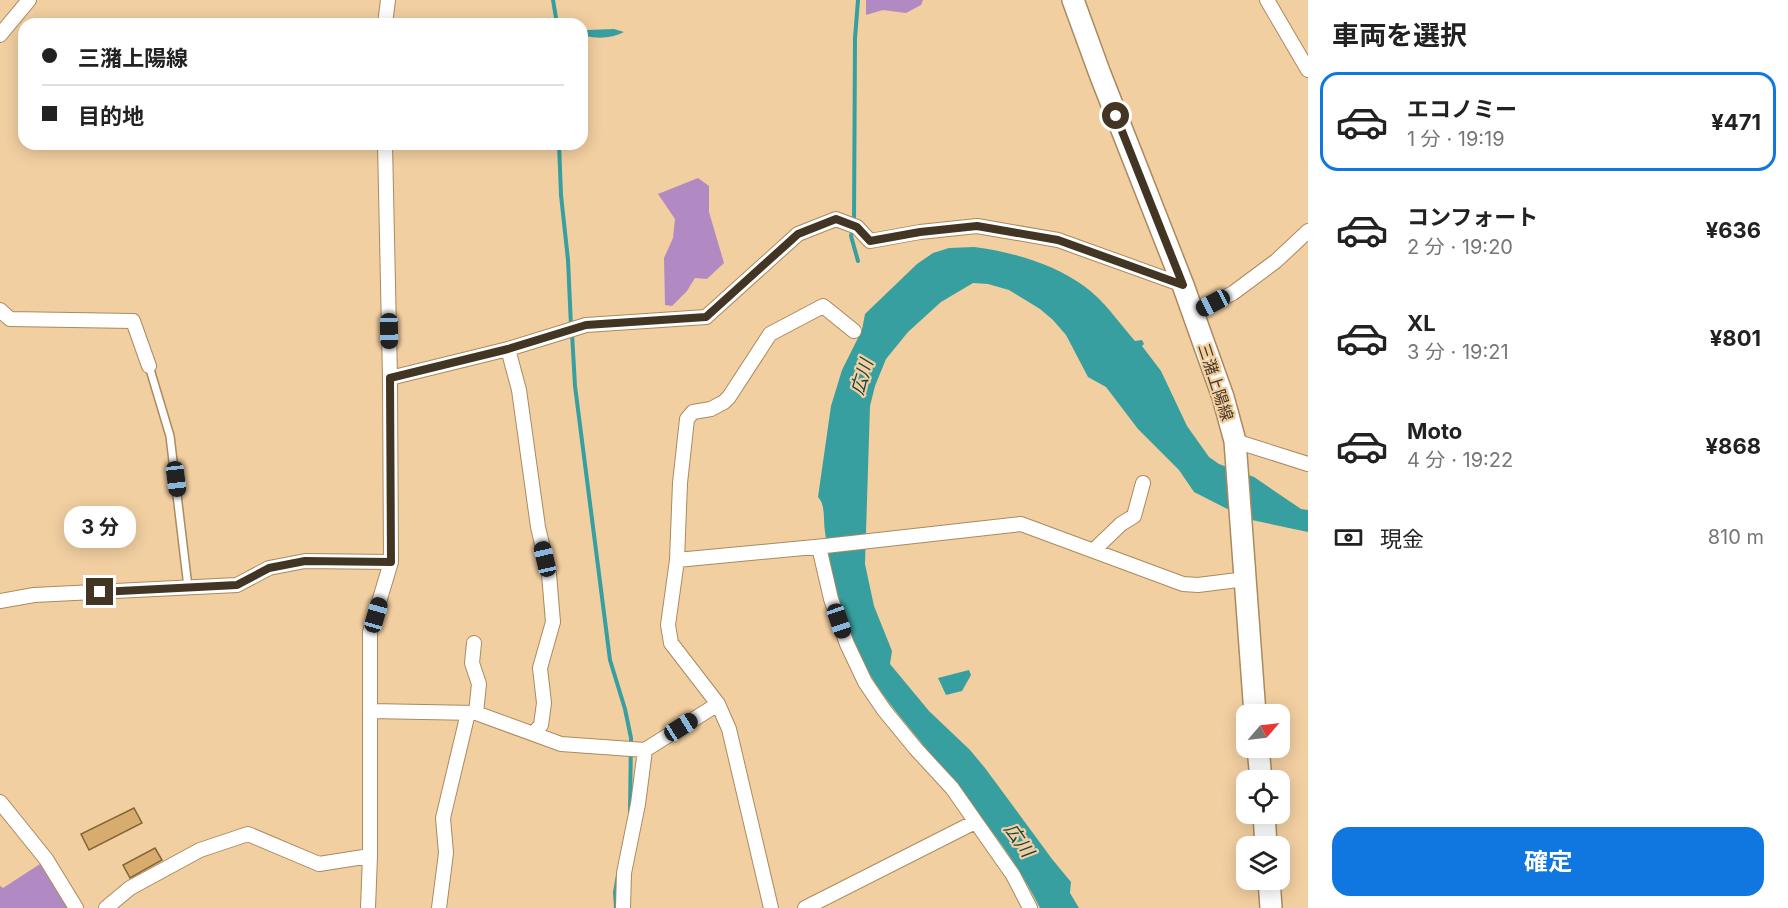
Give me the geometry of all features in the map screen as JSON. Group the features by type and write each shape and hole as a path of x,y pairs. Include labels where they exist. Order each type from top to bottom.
{"main road":[{"name":"三潴上陽線","path":"1073,0 1183,285 1223,397 1236,448 1254,704"},
{"path":"1270,890 1271,908"}],"street":[{"path":"0,35 29,0"},
{"path":"386,18 388,0"},
{"path":"1266,0 1308,70"},
{"path":"368,908 370,632 391,562 385,150"},
{"path":"390,378 508,349 586,325 706,317 798,234 836,219 857,227 870,241 920,232 977,226 1058,240 1183,285"},
{"path":"1192,314 1233,293 1276,261 1308,231"},
{"path":"771,908 729,729 718,704 671,643 668,625 677,560 687,419 693,412 711,409 729,398 770,334 823,306 854,331"},
{"path":"0,310 10,320 133,321 149,366"},
{"path":"508,349 519,390 538,527 549,574 553,622 540,668 544,703 542,725 534,733"},
{"path":"1236,448 1308,464"},
{"path":"1094,550 1134,516 1143,483"},
{"path":"677,560 822,547 1021,524 1182,584 1198,585 1246,579"},
{"path":"822,547 831,599 846,644 865,682 884,710 952,788 1013,874 1030,908"},
{"path":"0,602 34,595 237,585 269,568 305,561 391,562"},
{"path":"440,908 446,853 443,818 479,684 472,663 474,644"},
{"path":"370,711 472,713 561,744 645,750 718,704"},
{"path":"622,908 624,873 638,804 645,750"},
{"path":"0,802 46,860 76,908"},
{"path":"805,908 975,822"},
{"path":"106,908 130,888 200,850 248,834 319,864 370,856"}],"lane":[{"path":"149,366 170,436 188,587"}],"shaded area":[{"path":"866,0 923,0 921,5 906,13 883,10 866,15"},
{"path":"698,178 709,186 709,212 724,263 707,279 695,278 687,291 672,306 665,305 664,258 673,238 675,219 658,194"},
{"path":"40,864 68,908 0,908 0,886 3,888"}],"water":[{"path":"614,29 624,32 601,38 588,36 588,30"},
{"name":"広川","path":"974,247 1017,255 1059,271 1084,286 1105,305 1135,341 1142,340 1144,344 1142,346 1161,371 1187,426 1209,457 1219,464 1254,477 1301,509 1308,510 1308,532 1247,519 1194,492 1179,470 1138,429 1106,387 1088,377 1066,335 1053,320 1009,290 988,284 973,283 941,302 908,332 886,359 870,406 865,564 874,606 892,651 890,664 929,711 970,750 985,768 1071,882 1070,893 1079,908 1040,908 1000,842 876,684 850,632 839,599 824,528 823,509 818,497 831,406 842,370 862,330 865,314 917,264 933,253 949,248"},
{"path":"969,670 971,675 962,691 946,695 938,678"}],"building":[{"path":"134,808 142,823 89,850 81,834"},
{"path":"155,848 162,860 130,878 123,865"}],"waterway":[{"path":"553,0 556,18"},
{"path":"854,222 855,38 858,0"},
{"path":"559,150 571,326"},
{"path":"853,229 851,236 858,261"},
{"path":"572,333 575,386 610,660 631,738 630,812"},
{"path":"616,908 615,892 618,875"}],"route":[{"path":"100,592 237,585 269,568 305,561 391,562 390,378 508,349 586,325 706,317 798,234 836,219 857,227 870,241 920,232 977,226 1058,240 1183,285 1116,116"}]}
